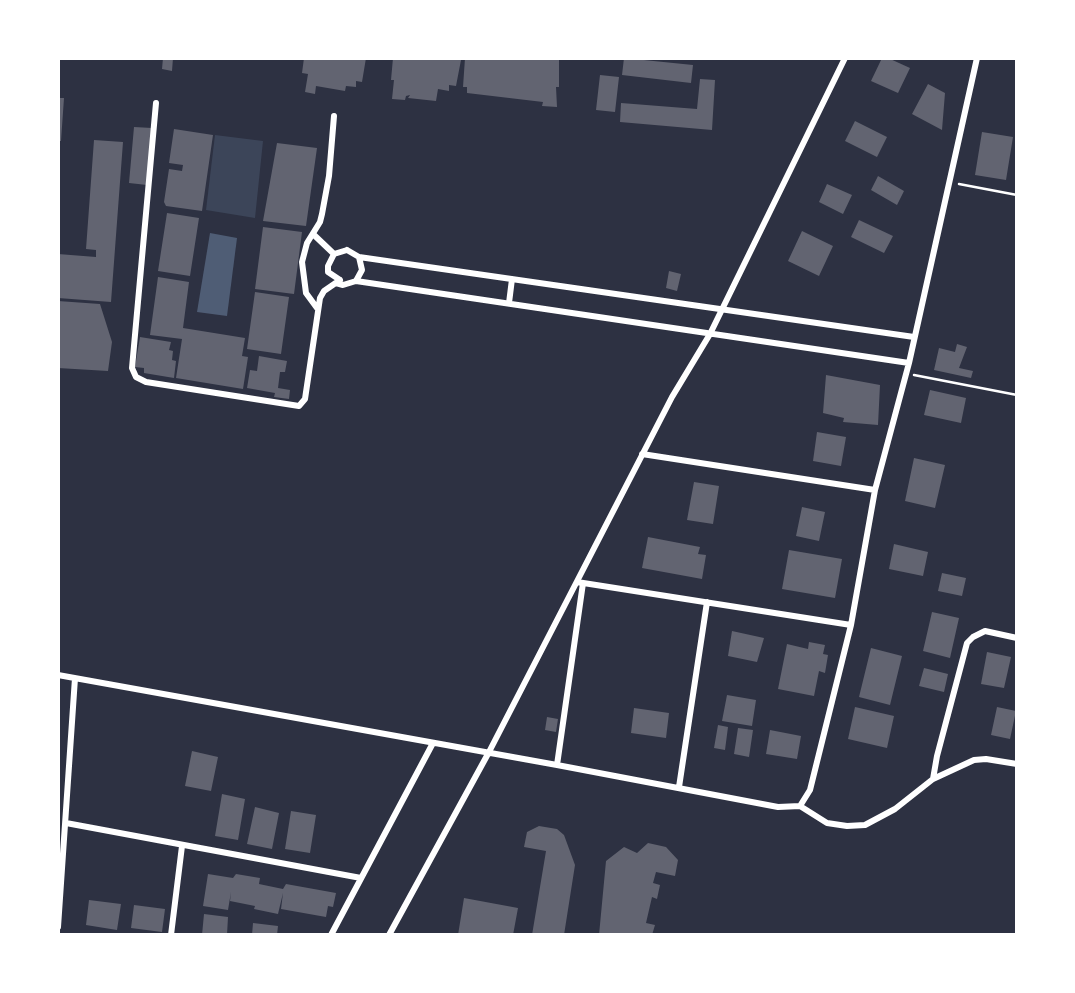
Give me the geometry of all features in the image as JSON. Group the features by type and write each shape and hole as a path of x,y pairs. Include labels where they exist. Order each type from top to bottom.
{"street":[{"path":"389,935 580,583 672,397 710,334 845,58"},
{"path":"800,806 810,790 851,625 875,490 909,363 977,58"},
{"path":"156,103 132,368 136,377 146,382 299,406 304,399 317,308 324,291 340,280"},
{"path":"317,308 306,293 303,277 304,252 320,222 329,176 334,116"},
{"path":"313,234 334,254"},
{"path":"340,280 328,272 330,259 334,254 347,250 359,257 914,337"},
{"path":"356,281 362,270 359,257"},
{"path":"509,303 512,279"},
{"path":"340,280 337,283 343,285 356,281 909,363"},
{"path":"642,454 875,490"},
{"path":"580,583 851,625"},
{"path":"557,765 580,583"},
{"path":"679,787 707,602"},
{"path":"933,779 967,643 985,631 1017,638"},
{"path":"58,675 778,807 800,806 827,823 847,826 865,825 895,808 933,779 974,760 986,759 1017,764"},
{"path":"58,927 75,678"},
{"path":"331,935 433,743"},
{"path":"66,823 361,878"},
{"path":"171,935 182,846"}],"path":[{"path":"949,182 1017,195"},
{"path":"906,373 1017,396"}],"shaded area":[{"path":"215,135 263,141 255,218 206,210"},
{"path":"210,233 237,238 227,316 197,312"}],"building":[{"path":"163,58 173,58 172,71 162,69"},
{"path":"304,58 366,58 362,82 356,81 356,87 346,86 345,91 316,86 315,94 305,92 308,74 302,73"},
{"path":"393,58 461,60 456,86 449,85 449,91 438,89 436,101 408,98 410,95 406,96 405,100 392,99"},
{"path":"465,58 559,58 557,107 542,106 543,102 467,93 467,87 463,87"},
{"path":"624,58 693,65 691,83 622,75"},
{"path":"882,58 910,68 898,93 871,81"},
{"path":"600,75 619,77 615,112 596,110"},
{"path":"700,79 715,80 712,130 620,122 621,103 697,109"},
{"path":"928,84 945,93 942,130 912,114"},
{"path":"58,98 64,98 61,141 58,141"},
{"path":"855,121 887,137 877,157 845,141"},
{"path":"134,127 152,128 147,185 129,183"},
{"path":"174,129 213,135 202,211 166,206 164,202 169,169 182,171 183,165 169,163"},
{"path":"982,132 1013,137 1006,180 975,175"},
{"path":"94,140 123,142 111,302 58,298 58,254 96,257 96,250 86,249"},
{"path":"277,143 317,148 306,226 263,221"},
{"path":"878,176 904,191 897,205 871,190"},
{"path":"827,184 852,195 843,214 819,202"},
{"path":"167,213 199,218 190,276 158,271"},
{"path":"859,220 893,236 884,253 851,237"},
{"path":"263,227 302,232 294,294 255,289"},
{"path":"802,231 833,246 819,276 788,261"},
{"path":"669,271 681,274 677,291 666,288"},
{"path":"158,277 189,282 183,328 245,338 242,356 248,357 243,389 176,378 182,339 150,335"},
{"path":"255,292 289,297 281,354 247,349"},
{"path":"58,301 100,304 112,342 108,371 58,368"},
{"path":"140,337 171,342 169,350 173,351 172,360 176,361 174,378 144,373 144,368 135,367"},
{"path":"957,344 967,347 959,368 973,371 971,378 934,370 939,348 955,352"},
{"path":"259,356 287,361 285,372 280,372 278,388 290,390 289,399 274,397 275,393 247,388 250,370 257,371"},
{"path":"826,375 880,385 878,425 843,422 844,418 823,413"},
{"path":"930,390 966,398 961,423 924,415"},
{"path":"817,432 846,437 841,466 813,461"},
{"path":"914,458 945,465 935,508 905,501"},
{"path":"694,482 719,486 713,524 687,520"},
{"path":"802,507 825,512 819,541 796,536"},
{"path":"648,537 700,547 698,554 706,555 702,579 642,568"},
{"path":"894,544 928,552 923,576 889,569"},
{"path":"789,550 842,559 835,598 782,589"},
{"path":"942,573 966,578 962,596 938,591"},
{"path":"932,612 959,618 950,658 923,651"},
{"path":"732,631 764,638 757,662 728,656"},
{"path":"809,642 825,645 823,654 828,655 825,673 819,671 814,696 778,689 787,644 808,649"},
{"path":"871,648 902,656 890,705 859,697"},
{"path":"987,652 1011,657 1004,688 981,684"},
{"path":"924,668 948,674 944,692 919,686"},
{"path":"727,695 756,700 752,726 722,721"},
{"path":"855,707 894,716 887,748 848,739"},
{"path":"997,707 1016,711 1010,739 991,735"},
{"path":"634,708 669,713 666,738 631,733"},
{"path":"547,717 558,719 556,732 545,730"},
{"path":"718,725 728,727 725,750 714,748"},
{"path":"738,728 753,730 749,757 734,754"},
{"path":"770,730 801,736 797,759 766,754"},
{"path":"192,751 218,757 211,791 185,786"},
{"path":"222,794 245,799 238,840 215,836"},
{"path":"255,807 279,813 272,849 247,844"},
{"path":"291,811 316,815 310,853 285,849"},
{"path":"539,826 557,829 564,835 575,865 564,935 532,935 546,851 524,847 527,832"},
{"path":"648,843 666,847 678,860 675,876 656,872 653,883 660,885 657,899 652,897 646,923 655,925 652,935 599,935 606,861 624,847 637,853"},
{"path":"208,874 233,878 236,874 260,878 259,884 283,889 286,884 336,893 333,907 328,906 326,917 281,909 283,893 278,914 230,901 231,892 228,910 203,906"},
{"path":"464,898 518,908 513,935 458,935"},
{"path":"89,900 121,904 117,930 86,925"},
{"path":"134,905 165,909 162,932 131,928"},
{"path":"204,914 228,917 227,935 202,935"},
{"path":"253,923 278,926 277,935 252,935"}]}
